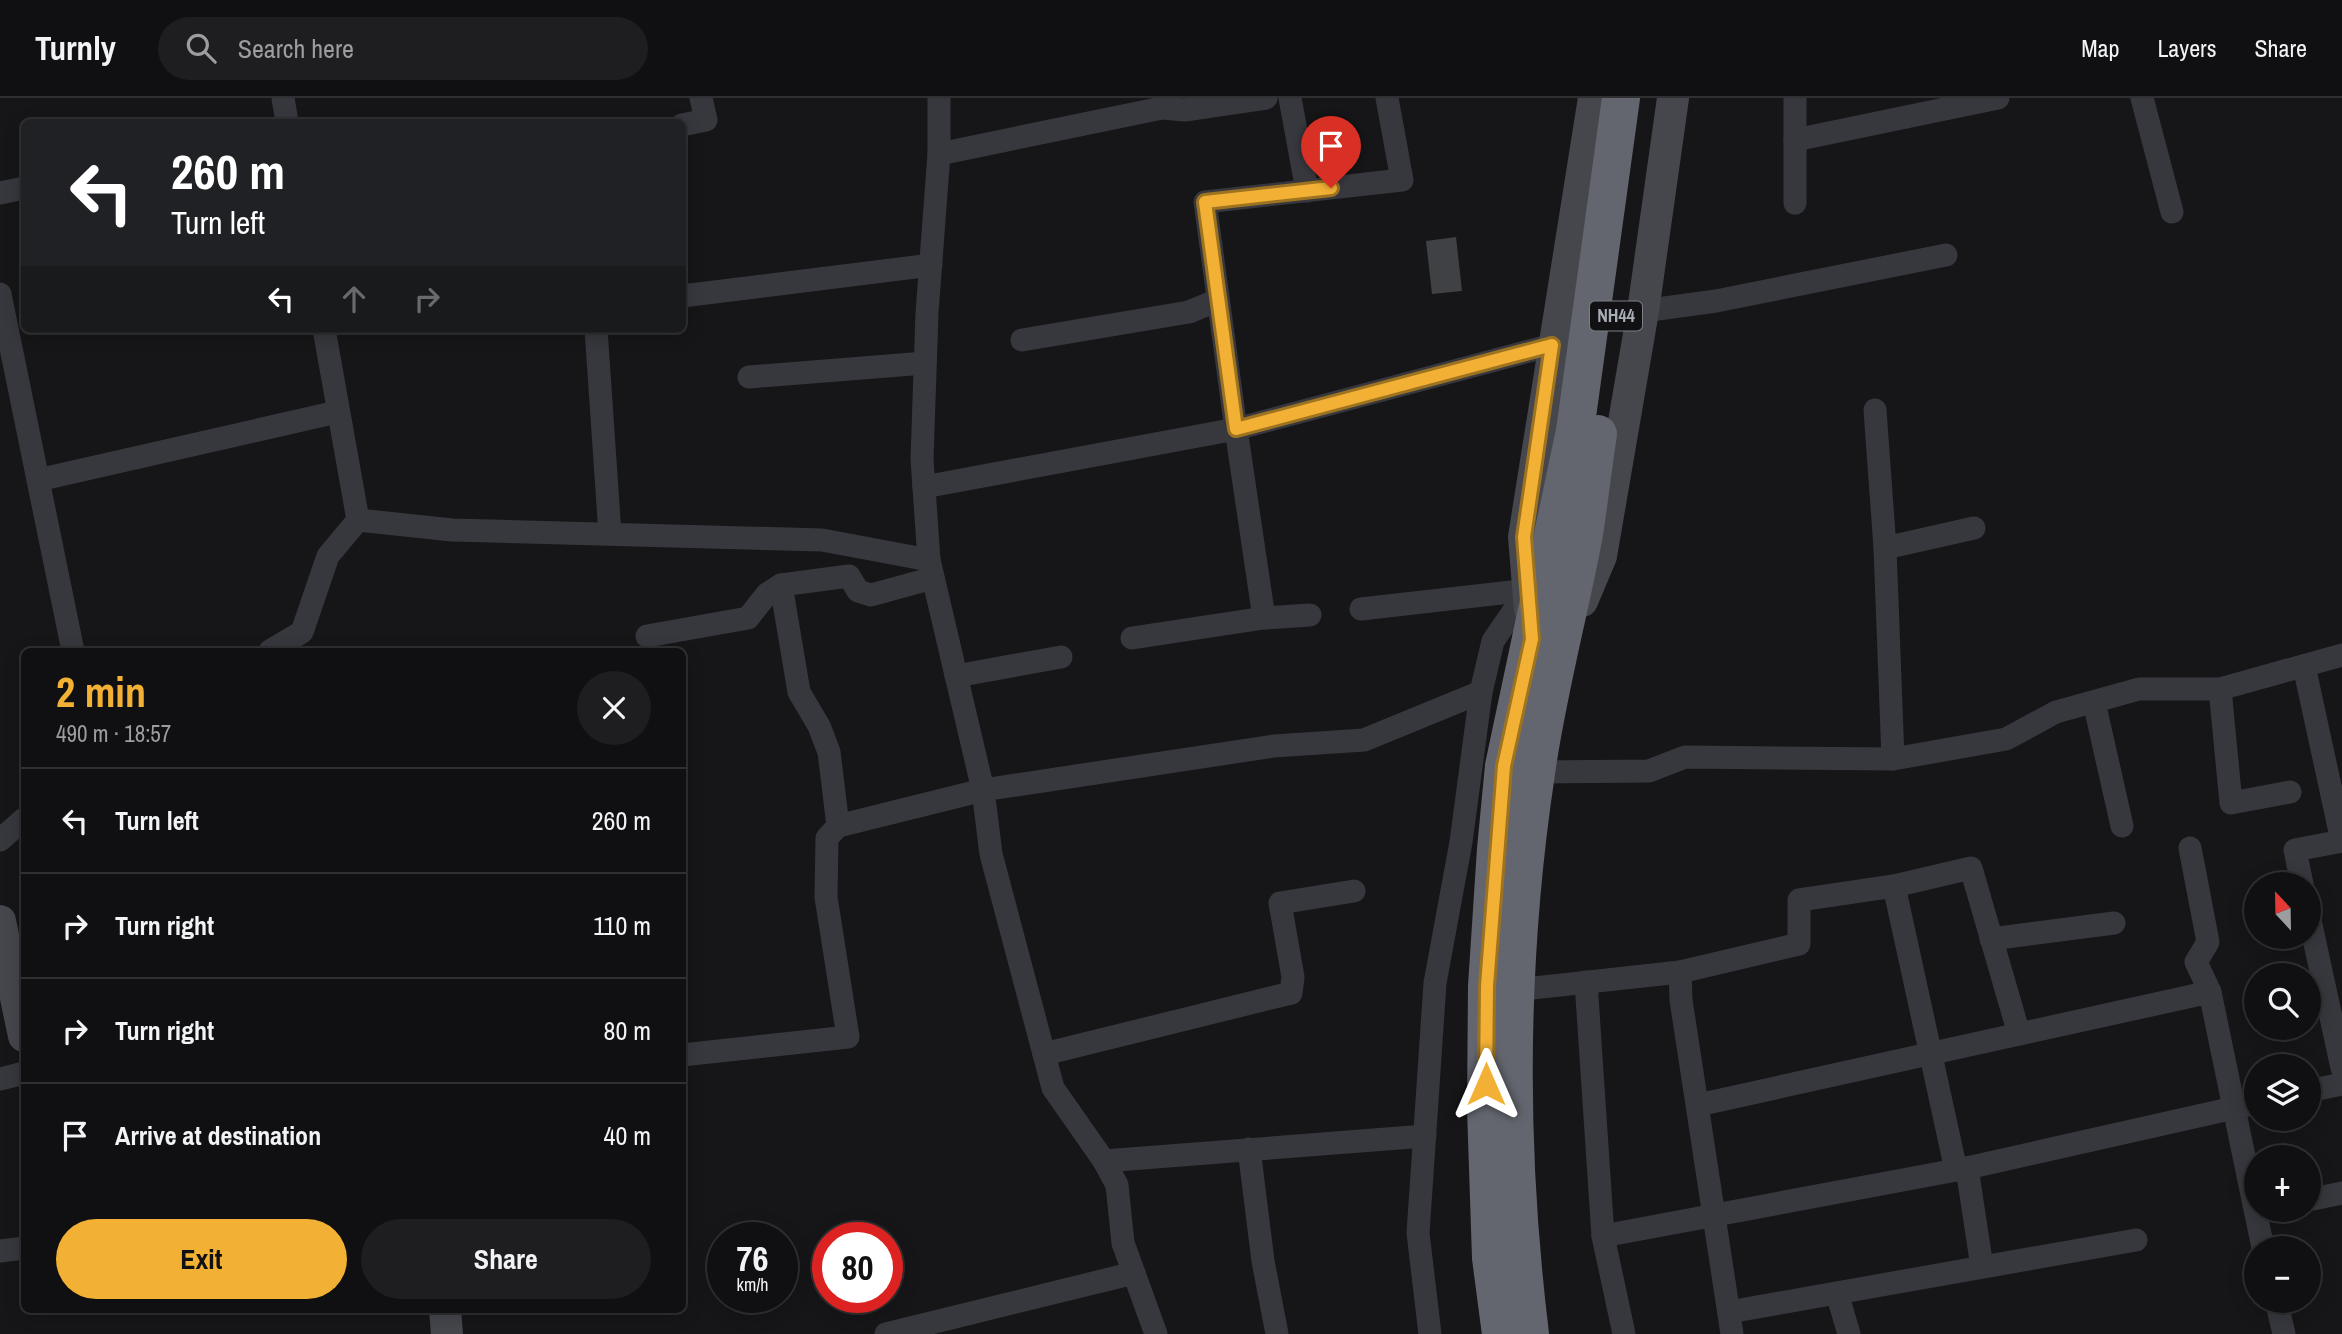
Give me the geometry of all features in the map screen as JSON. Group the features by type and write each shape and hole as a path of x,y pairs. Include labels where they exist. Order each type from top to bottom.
{"highway":[{"name":"NH44","path":"1569,530 1577,418 1621,98"},
{"name":"NH44","path":"1530,1334 1520,1254 1513,1139 1515,990 1521,904 1536,772 1546,646 1646,98"},
{"name":"NH44","path":"1501,1334 1491,1258 1486,1108 1487,986 1504,766 1546,646"}],"street":[{"path":"283,98 286,119"},
{"path":"686,124 706,120 701,98"},
{"path":"939,98 939,154 925,363 924,487 931,569 983,790 991,854 1053,1088 1104,1161 1117,1185 1123,1243 1156,1334"},
{"path":"939,154 1162,108 1185,110 1266,98"},
{"path":"1290,98 1307,191"},
{"path":"1264,618 1205,202 1402,180 1387,98"},
{"path":"1546,646 1528,590 1524,537 1552,345 1594,98"},
{"path":"1546,646 1601,556 1643,311 1673,98"},
{"path":"1794,203 1795,98"},
{"path":"1795,140 1998,98"},
{"path":"2142,98 2172,212"},
{"path":"0,193 21,189"},
{"path":"1643,311 1716,301 1946,256"},
{"path":"686,296 931,265"},
{"path":"0,294 72,648"},
{"path":"1022,340 1189,312 1218,300"},
{"path":"325,333 358,520"},
{"path":"596,333 610,534"},
{"path":"924,487 1236,429 1552,345"},
{"path":"749,377 925,363"},
{"path":"1875,411 1885,548 1893,759"},
{"path":"38,480 337,412"},
{"path":"358,520 452,530 822,540 931,569"},
{"path":"280,648 305,641 328,556 358,520"},
{"path":"1885,548 1974,528"},
{"path":"647,636 748,618 767,594 781,585 849,576 858,591 871,595 931,569"},
{"path":"781,585 799,692 819,726 829,752 838,826"},
{"path":"1361,609 1528,590"},
{"path":"1430,1334 1418,1233 1435,983 1461,842 1481,692 1493,641 1528,590"},
{"path":"1132,638 1264,618 1310,615"},
{"path":"1536,772 1648,771 1685,757 1893,759 2006,739 2056,712 2139,689 2220,689 2342,655"},
{"path":"956,676 1061,657"},
{"path":"2300,872 2295,850 2342,841 2304,666"},
{"path":"2220,689 2231,803 2290,792"},
{"path":"686,1055 848,1037 825,897 827,838 838,826 983,790 1273,746 1364,740 1481,692"},
{"path":"2094,702 2122,826"},
{"path":"0,840 21,822"},
{"path":"2190,848 2208,942 2196,962 2210,992 2244,1099"},
{"path":"1515,990 1680,972 1799,944 1800,900 1894,886 1971,868 2018,1034"},
{"path":"1894,886 1931,1053 1962,1169 1982,1267"},
{"path":"1044,1054 1291,993 1293,977 1280,903 1354,891"},
{"path":"1992,939 2114,923"},
{"path":"2,939 19,978 21,1001"},
{"path":"2316,949 2342,1068"},
{"path":"1680,972 1681,1000 1730,1323 1837,1293 2136,1240"},
{"path":"1586,982 1603,1236 1624,1334"},
{"path":"1698,1105 2210,992"},
{"path":"0,1079 21,1074"},
{"path":"2321,1088 2342,1084"},
{"path":"1603,1236 1962,1169 2244,1105"},
{"path":"1104,1161 1425,1136"},
{"path":"1249,1149 1263,1261 1277,1334"},
{"path":"2321,1197 2342,1193"},
{"path":"0,1251 21,1248"},
{"path":"886,1334 1134,1273"},
{"path":"1837,1293 1849,1334"},
{"path":"445,1313 447,1334"},
{"path":"2279,1313 2284,1334"}],"building":[{"path":"1456,237 1462,291 1432,294 1426,241"}],"route":[{"path":"1331,188 1205,202 1236,429 1552,345 1524,537 1532,639 1504,766 1496,849 1487,986 1486,1084"}]}
